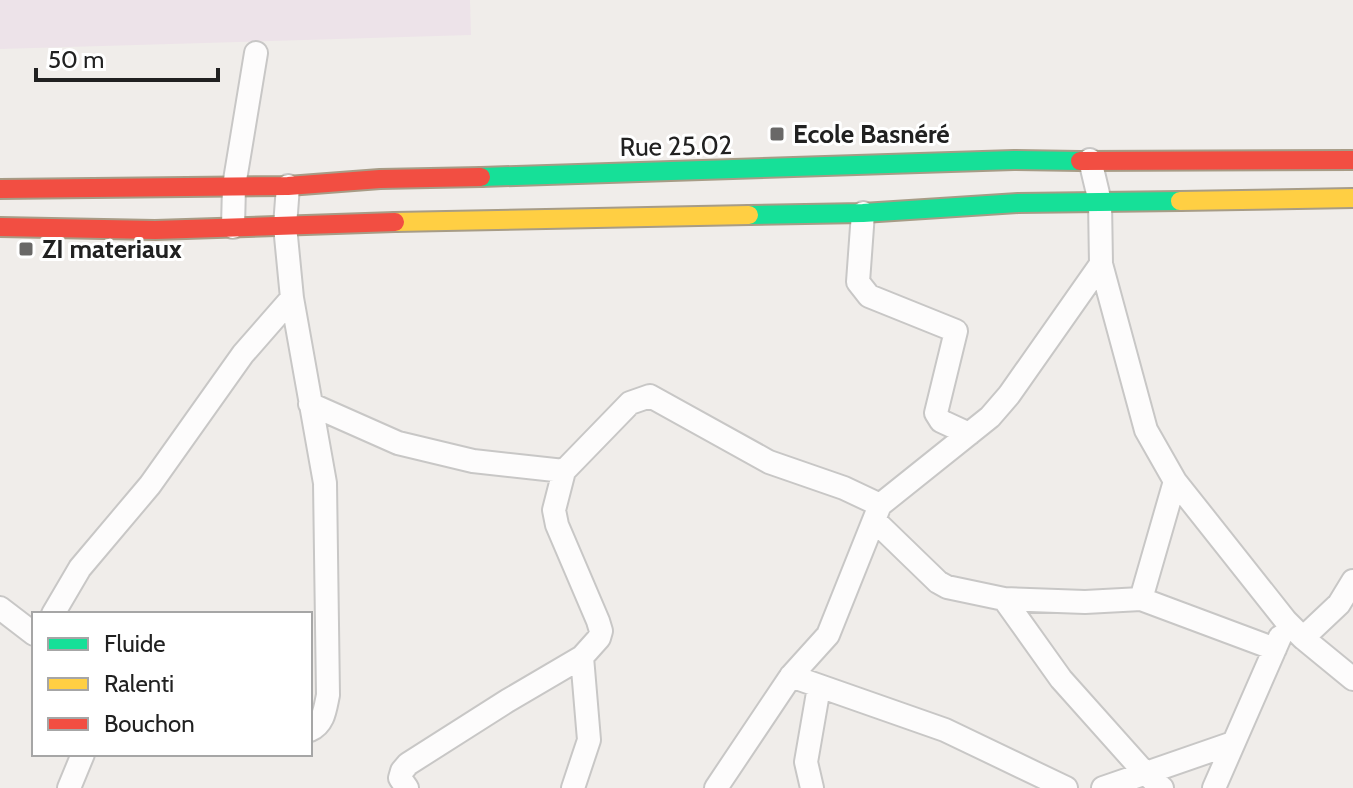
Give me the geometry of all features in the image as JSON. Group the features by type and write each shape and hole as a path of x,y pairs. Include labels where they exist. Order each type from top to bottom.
{"main road":[{"name":"Rue 25.02","path":"0,189 288,186 380,179 1090,160 1353,160"},
{"path":"0,227 155,230 381,222 863,213 1018,203 1353,198"}],"street":[{"path":"233,227 234,186 256,53"},
{"path":"1090,160 1100,202 1101,264 1146,430 1175,481 1286,621 1303,638 1349,670"},
{"path":"288,186 285,226 292,298 325,483 325,643 328,664 325,713 319,725 312,729"},
{"path":"863,213 858,282 869,296 956,331 936,413 941,421 969,434"},
{"path":"716,788 791,676 828,635 878,513 990,417 1009,395 1101,264"},
{"path":"54,612 80,568 150,485 243,354 292,298"},
{"path":"407,788 400,778 408,764 582,657 599,638 601,631 557,525 554,510 564,471 630,403 650,396 769,462 844,488 878,513 938,582 947,587 1004,599 1085,602 1141,599 1275,649"},
{"path":"310,404 398,443 473,461 564,471"},
{"path":"1141,599 1175,481"},
{"path":"1303,638 1339,604 1353,581"},
{"path":"1004,599 1061,679 1162,788"},
{"path":"0,608 32,632"},
{"path":"1214,788 1286,621"},
{"path":"573,788 589,740 582,657"},
{"path":"791,676 945,730 1066,788"},
{"path":"812,788 806,762 819,687"},
{"path":"1103,788 1233,743"},
{"path":"69,788 82,756"}],"shaded area":[{"path":"0,0 470,0 471,35 0,49"}],"traffic: fast":[{"path":"481,177 1014,160 1080,161"},
{"path":"749,215 863,213 1018,203 1180,201"}],"traffic: slow":[{"path":"1180,201 1353,198"},
{"path":"395,222 749,215"}],"traffic: jam":[{"path":"1080,161 1353,160"},
{"path":"0,189 288,186 380,179 481,177"},
{"path":"0,227 155,230 395,222"}],"place":[{"name":"Ecole Basnéré","path":"777,134"},
{"name":"ZI materiaux","path":"26,249"}]}
